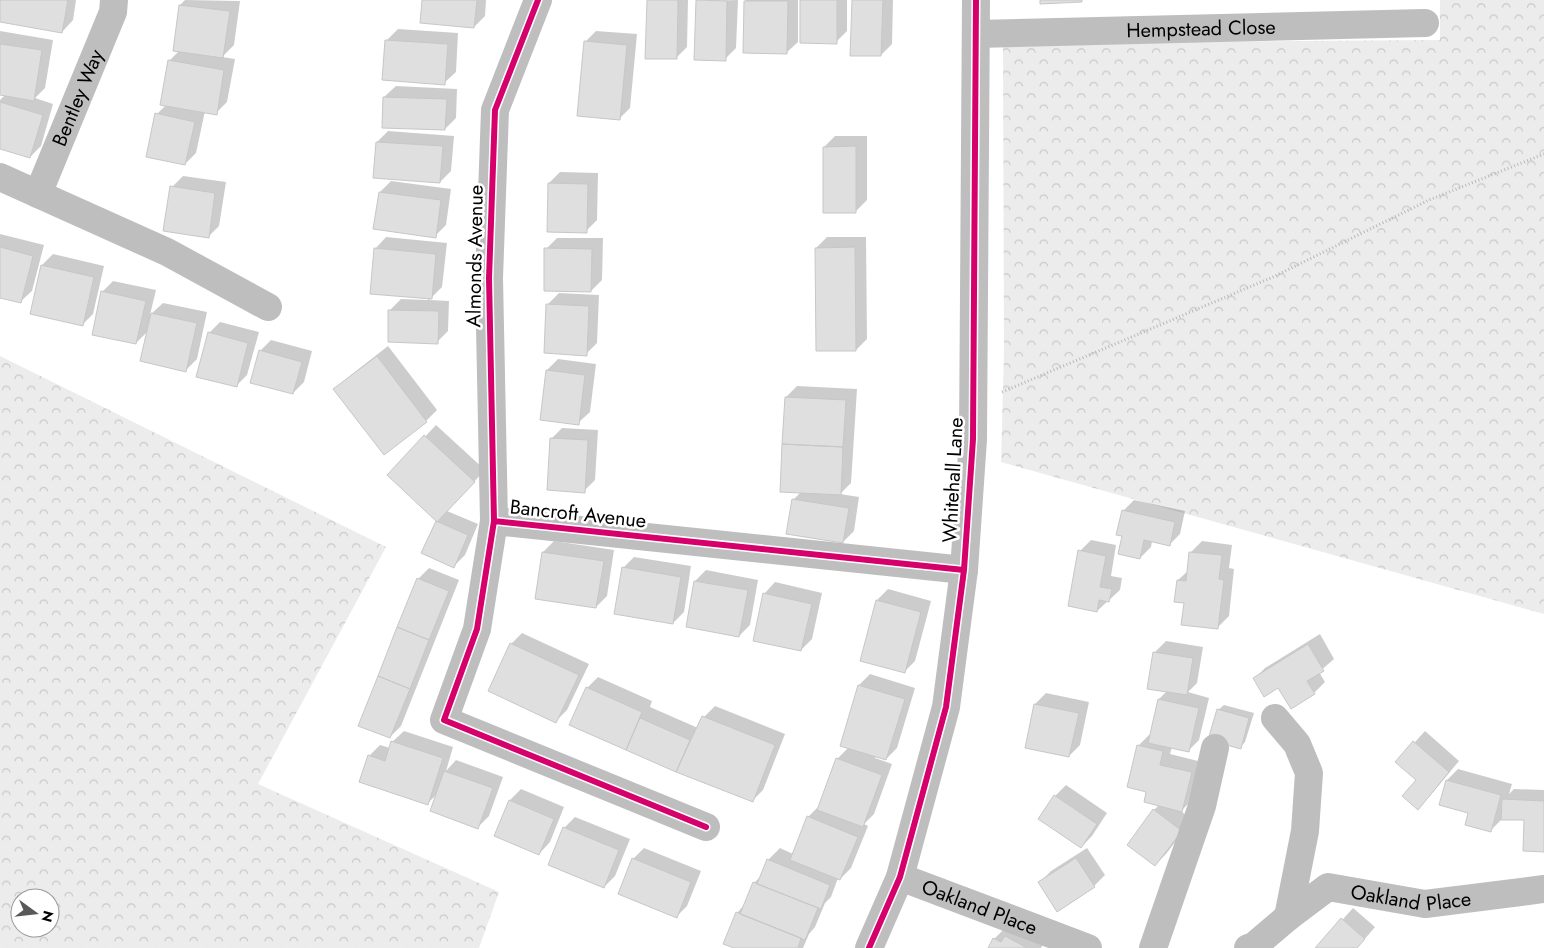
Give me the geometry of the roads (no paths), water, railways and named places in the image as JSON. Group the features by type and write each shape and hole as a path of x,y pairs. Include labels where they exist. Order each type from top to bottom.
{"street":[{"name":"Bentley Way","path":"38,194 112,12 114,0"},
{"name":"Almonds Avenue","path":"494,521 489,278 496,110 538,0"},
{"name":"Whitehall Lane","path":"870,948 900,877 946,707 964,570 974,438 976,0"},
{"name":"Hempstead Close","path":"976,34 1425,23"},
{"path":"0,177 167,252 268,307"},
{"name":"Bancroft Avenue","path":"706,826 444,720 477,629 494,521 964,570"},
{"path":"1275,718 1297,744 1309,773 1305,831 1288,917"},
{"path":"1153,948 1202,806 1214,748"},
{"name":"Oakland Place","path":"900,877 1088,948"},
{"name":"Oakland Place","path":"1252,947 1328,887 1425,904 1544,889"}]}
